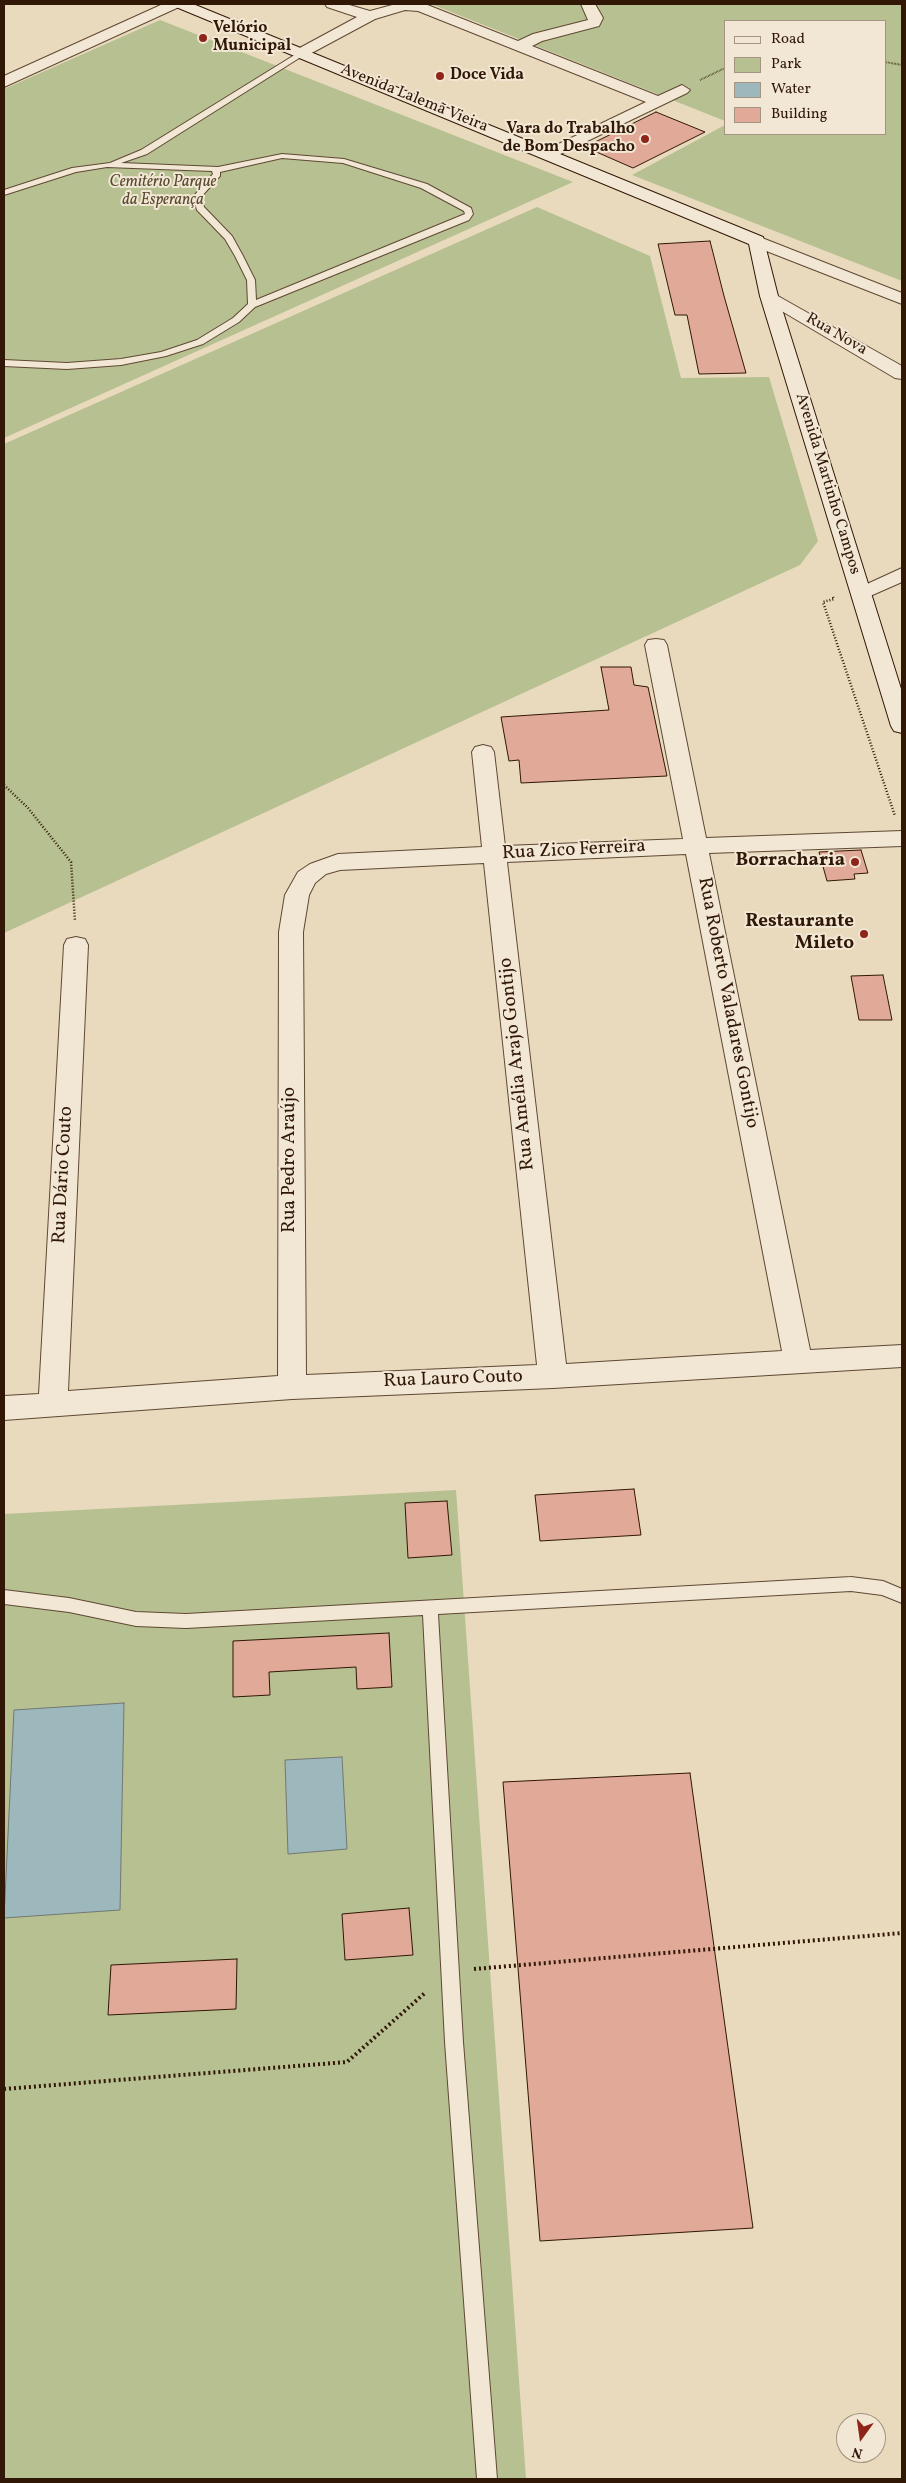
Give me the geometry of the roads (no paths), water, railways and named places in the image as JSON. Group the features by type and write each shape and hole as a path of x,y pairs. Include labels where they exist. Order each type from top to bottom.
{"street":[{"path":"4,82 174,4"},
{"name":"Avenida Lalemã Vieira","path":"181,4 902,299"},
{"path":"332,4 370,16"},
{"path":"519,46 538,37 577,29 594,23 596,18 588,4"},
{"path":"301,53 370,16 404,6 420,7 658,101"},
{"path":"550,154 682,90"},
{"name":"Avenida Martinho Campos","path":"757,241 769,296 901,717"},
{"name":"Rua Nova","path":"769,296 902,374"},
{"path":"861,594 902,574"},
{"name":"Rua Roberto Valadares Gontijo","path":"656,645 798,1360"},
{"name":"Rua Amélia Arajo Gontijo","path":"483,752 553,1376"},
{"name":"Rua Zico Ferreira","path":"291,932 298,895 306,878 318,869 338,862 696,846 900,830"},
{"name":"Rua Pedro Araújo","path":"291,932 292,1387"},
{"name":"Rua Dário Couto","path":"53,1404 76,945"},
{"name":"Rua Lauro Couto","path":"4,1408 292,1387 553,1376 798,1360 902,1356"}],"lane":[{"path":"4,194 36,181 76,170 107,165 144,152 301,53"},
{"path":"4,362 68,366 122,362 163,354 200,342 236,320 252,305 466,218 470,214 468,210 424,186 344,161 282,156 217,170 207,167 107,165"},
{"path":"217,170 217,174 197,197 200,208 229,238 239,256 251,280 252,305"},
{"path":"4,1597 70,1605 136,1619 186,1621 851,1584 883,1588 902,1596"},
{"path":"430,1608 454,2042 487,2479"}],"water":[{"path":"124,1703 120,1910 4,1918 14,1710"},
{"path":"342,1757 347,1849 288,1854 285,1760"}],"place":[{"name":"Velório Municipal","path":"203,38"},
{"name":"Doce Vida","path":"440,76"},
{"name":"Vara do Trabalho de Bom Despacho","path":"645,139"},
{"name":"Borracharia","path":"855,862"},
{"name":"Restaurante Mileto","path":"864,934"}],"park label":[{"name":"Cemitério Parque da Esperança","path":"163,192"}]}
